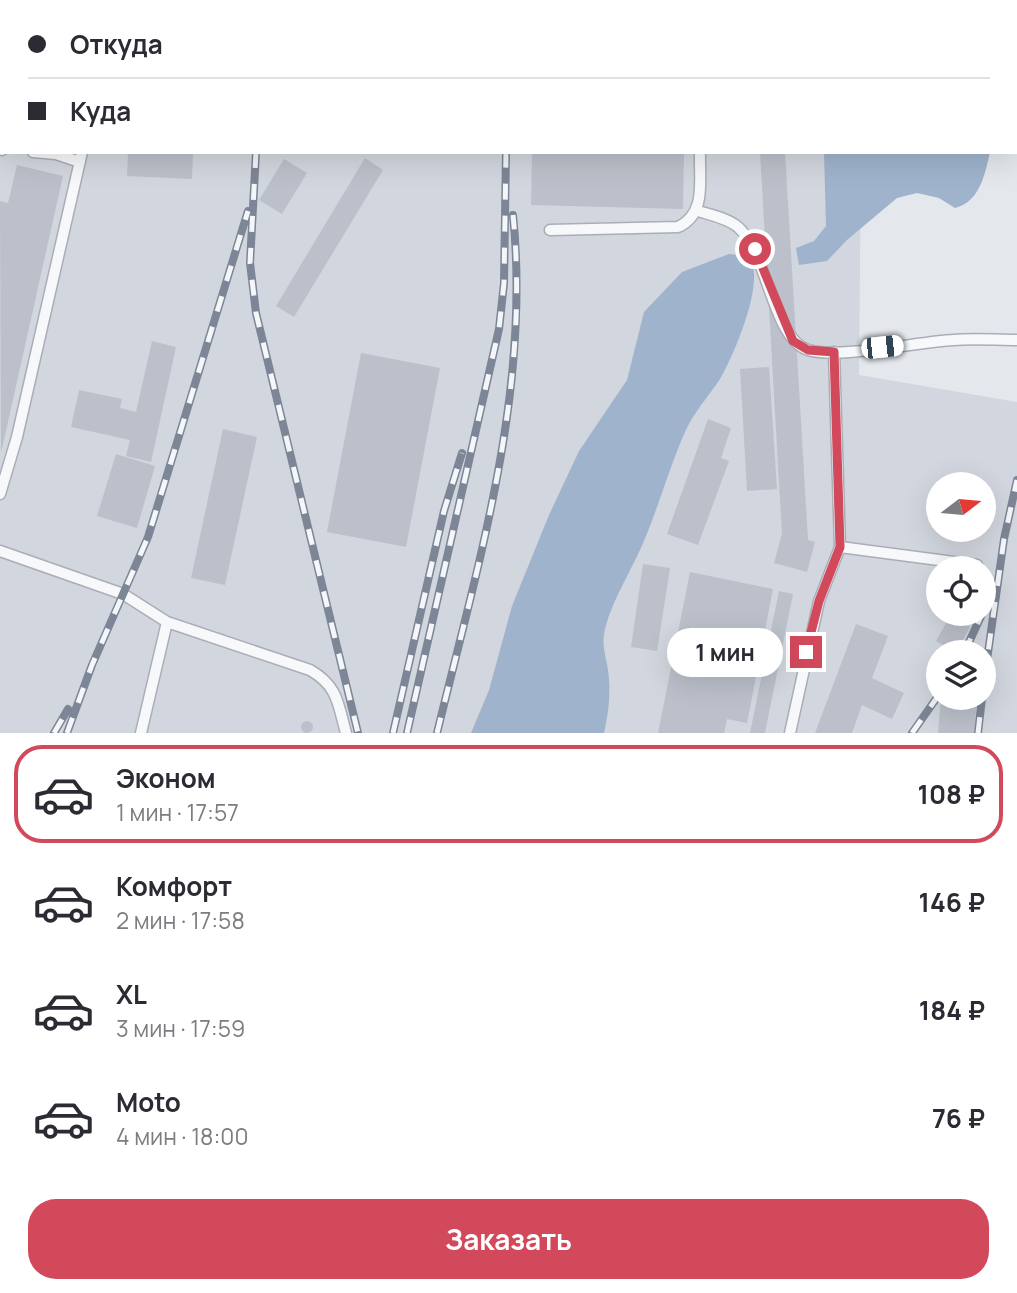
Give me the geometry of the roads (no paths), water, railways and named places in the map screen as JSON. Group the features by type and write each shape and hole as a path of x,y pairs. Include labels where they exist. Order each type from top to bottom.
{"lane":[{"path":"0,494 17,437 81,157 56,154"},
{"path":"550,230 678,227 690,222 698,211 700,154"},
{"path":"698,211 738,227 755,249 793,341 808,350 834,352 954,340 1017,340"},
{"path":"790,733 819,601 840,547 834,352"},
{"path":"840,547 926,558"},
{"path":"0,551 123,594 167,622 310,670 326,679 336,695 346,733"},
{"path":"142,733 167,622"}],"water":[{"path":"824,154 990,154 980,186 963,205 955,208 939,198 917,193 897,198 847,240 827,261 799,265 796,248 814,241 826,226"},
{"path":"729,254 746,258 752,264 752,298 726,369 685,432 646,536 609,617 604,640 609,686 604,733 471,733 489,690 512,606 549,515 579,451 627,380 644,312 682,272"}],"railway":[{"path":"256,154 250,263 256,313 358,733"},
{"path":"407,733 499,329 504,283 506,154"},
{"path":"67,733 92,665 148,537 248,211"},
{"path":"437,733 484,541 508,412 517,281 513,215"},
{"path":"393,733 444,511 462,453"},
{"path":"990,640 1004,539 1017,480"},
{"path":"970,640 976,626"},
{"path":"54,733 68,709"},
{"path":"912,733 928,710"},
{"path":"978,733 981,710"}]}
